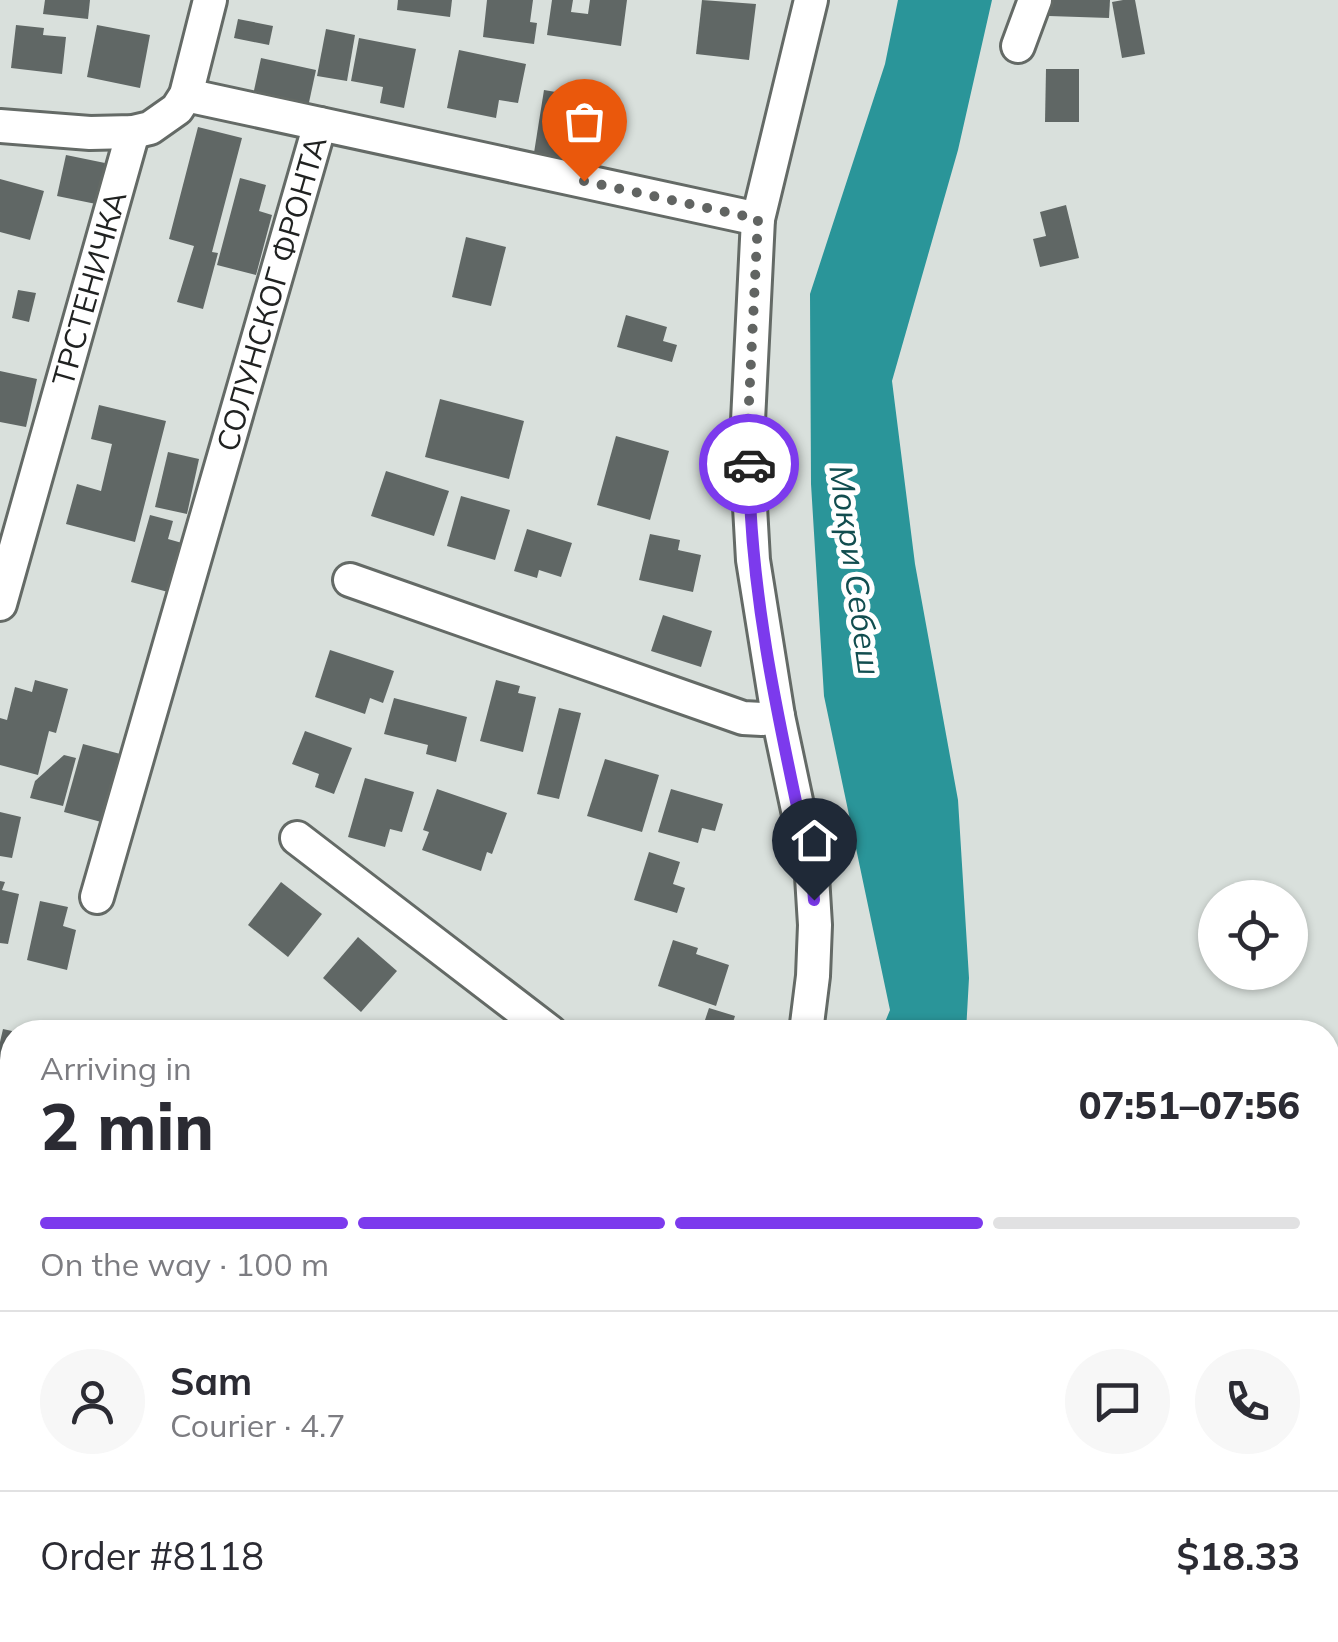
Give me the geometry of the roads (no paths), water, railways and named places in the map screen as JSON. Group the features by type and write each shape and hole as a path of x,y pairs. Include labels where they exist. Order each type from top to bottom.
{"street":[{"path":"0,126 133,132 165,119 186,95 210,0"},
{"path":"808,1020 815,925 812,876 778,716 753,560 748,422 758,219 811,0"},
{"path":"1018,46 1035,0"},
{"path":"186,95 320,124"},
{"name":"СОЛУНСКОГ ФРОНТА","path":"97,897 320,124 758,219"},
{"name":"ТРСТЕНИЧКА","path":"0,604 133,132"},
{"path":"350,580 743,718 778,716"},
{"path":"297,838 534,1020"}],"water":[{"name":"Мокри Себеш","path":"898,0 992,0 958,150 892,381 915,564 958,800 969,978 967,1020 886,1020 890,1010 824,696 811,484 810,294 885,64"}]}
